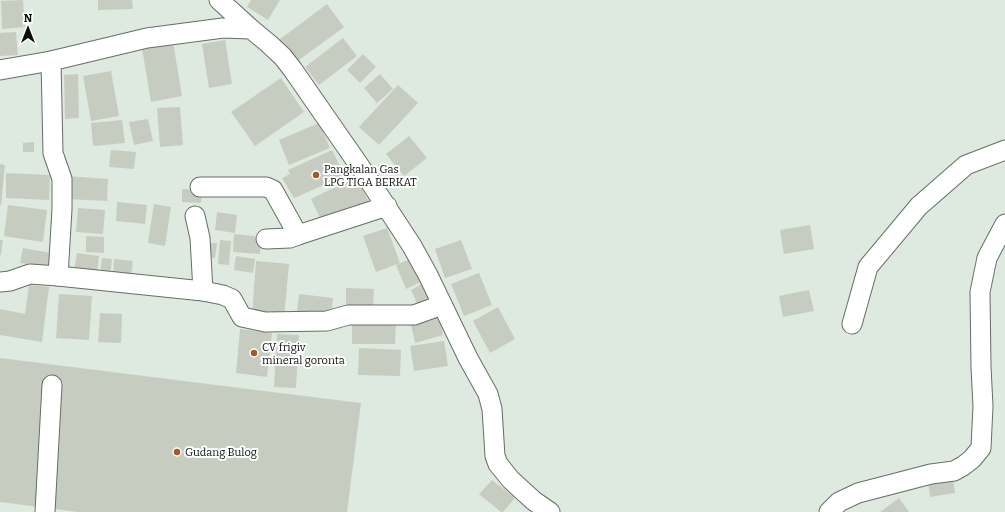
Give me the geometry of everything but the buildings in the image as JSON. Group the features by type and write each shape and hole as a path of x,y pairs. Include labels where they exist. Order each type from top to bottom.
{"street":[{"path":"219,0 278,52 293,70 387,206 428,275 468,358 488,394 492,409 495,456 498,464 517,486 534,501 550,512"},
{"path":"0,70 51,61 147,38 222,28 251,29"},
{"path":"51,61 53,153 62,179 62,209 58,276"},
{"path":"852,324 868,267 919,206 966,164 1005,150"},
{"path":"200,187 266,187 273,190 298,235"},
{"path":"266,239 290,238 387,206"},
{"path":"195,216 200,238 203,292"},
{"path":"829,512 839,502 858,493 931,474 954,471 972,459 981,448 983,406 980,292 987,258 1005,224"},
{"path":"0,282 10,281 30,274 223,295 232,299 242,317 265,322 327,321 348,315 414,315 442,305"},
{"path":"46,512 52,385"}],"place":[{"name":"Pangkalan Gas LPG TIGA BERKAT","path":"316,175"},
{"name":"CV frigiv mineral goronta","path":"254,353"},
{"name":"Gudang Bulog","path":"177,452"}]}
